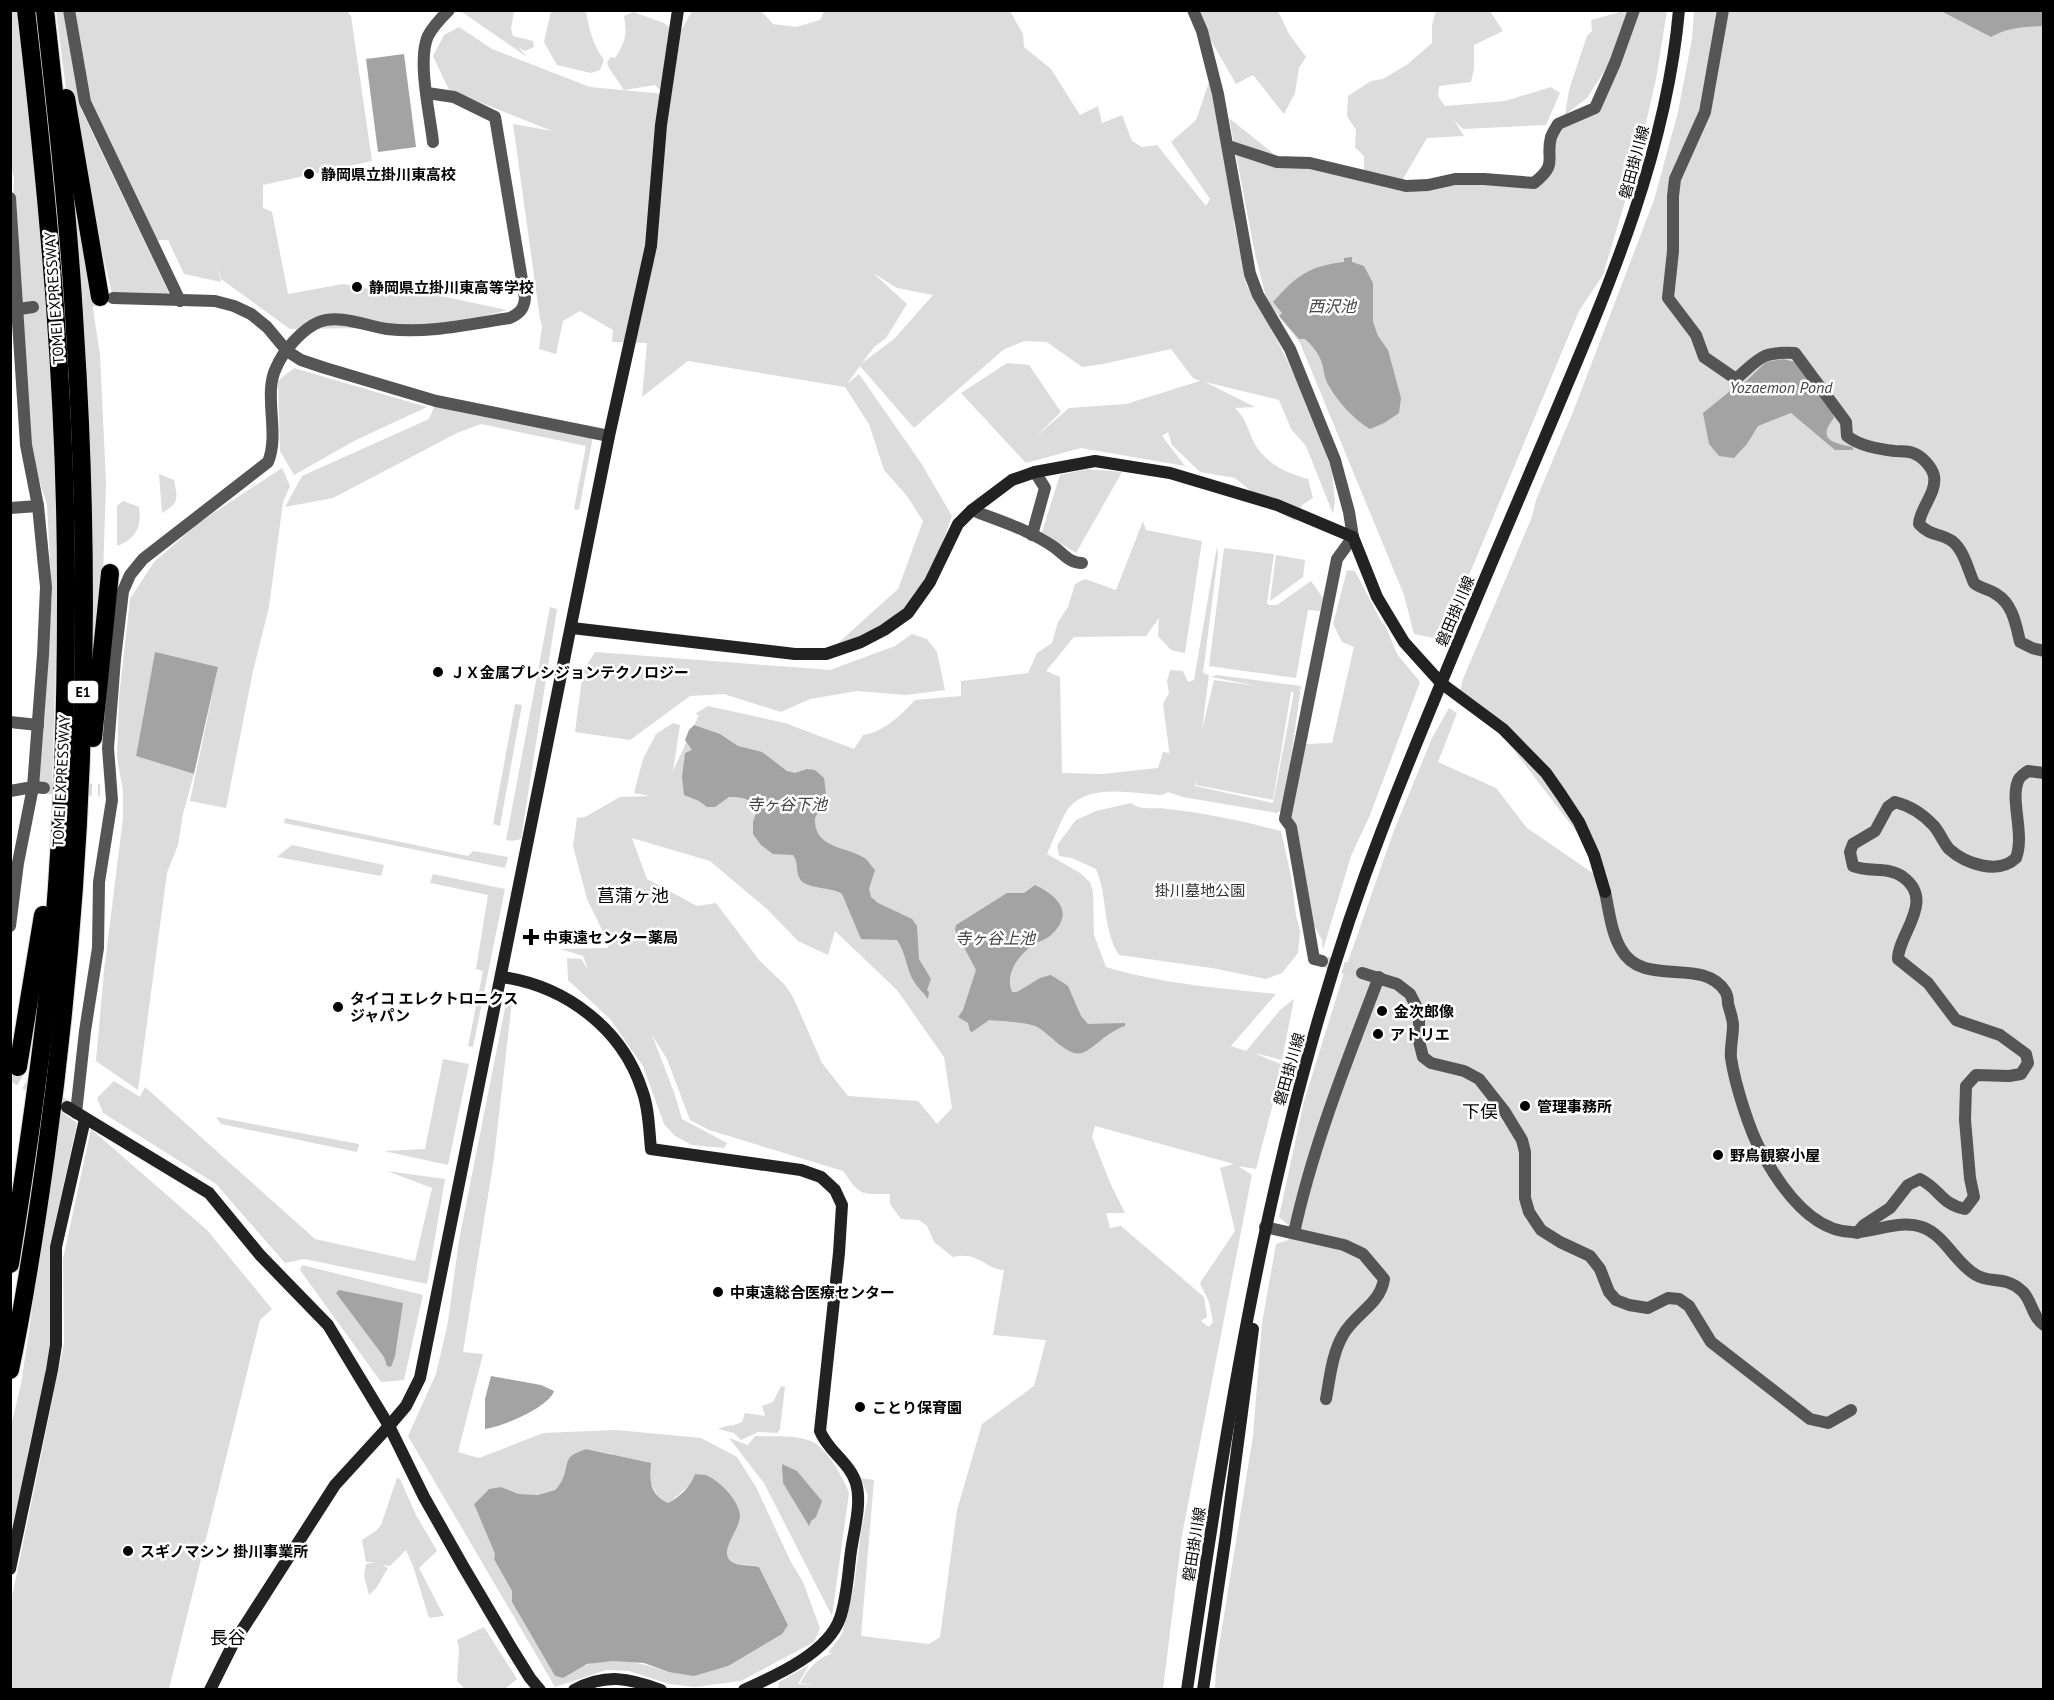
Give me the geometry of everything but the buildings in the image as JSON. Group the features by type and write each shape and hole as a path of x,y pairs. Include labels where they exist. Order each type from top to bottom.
{"highway":[{"name":"TOMEI EXPRESSWAY","path":"10,1264 32,1126 47,998 61,797 66,601 61,397 48,203 26,10"},
{"name":"TOMEI EXPRESSWAY","path":"10,1370 35,1230 50,1122 73,913 82,746 84,652 81,459 75,332 45,10"},
{"path":"51,10 106,298"},
{"path":"73,913 83,851 110,573"},
{"path":"18,1067 61,797"}],"street":[{"path":"69,10 85,102 180,301"},
{"path":"433,142 423,63 424,47 428,35 449,10"},
{"path":"210,1689 233,1644 335,1485 406,1406 420,1378 609,436 651,246 661,125 678,10"},
{"path":"1193,10 1202,31 1216,87 1250,274 1258,296 1290,349 1335,460 1353,537 1377,597 1404,642 1441,683 1503,729 1546,773 1579,822 1594,855 1621,950 1635,964 1647,970 1709,977 1726,991 1733,1023 1731,1056 1741,1097 1761,1152 1784,1186 1811,1218 1835,1229 1857,1233 1900,1225 1921,1227 1936,1235 1977,1277 2007,1281 2023,1292 2038,1321 2043,1325"},
{"path":"1228,146 1277,162 1310,163 1406,186 1428,185 1455,179 1534,183 1545,174 1551,160 1551,137 1558,124 1595,108 1615,63 1634,10"},
{"name":"磐田掛川線","path":"1187,1689 1209,1538 1265,1227 1298,1088 1335,966 1380,834 1441,683 1564,394 1633,220 1658,135 1675,52 1679,10"},
{"path":"1723,10 1705,112 1675,179 1674,251 1668,298 1696,335 1704,357 1736,379 1760,358 1775,352 1795,353 1846,422 1847,436 1855,442 1882,449 1912,452 1924,460 1934,476 1933,491 1920,513 1919,524 1926,532 1951,541 1959,549 1974,583 1996,594 2005,602 2015,619 2020,642 2043,651"},
{"path":"10,1569 56,1345 56,1247 98,948 99,882 112,800 106,790 108,748 123,591 130,575 143,559 268,462 273,451 272,379 276,367 306,329 321,321 335,320 404,330 433,330 510,318 519,314 524,307 525,298 495,117 454,97 427,93"},
{"path":"10,198 14,309 26,445 38,506 46,587 38,724 38,788 18,863 10,926"},
{"path":"106,298 215,301 234,306 251,314 267,327 287,351 301,360 436,401 609,436"},
{"path":"14,309 33,307"},
{"path":"572,628 795,654 826,654 861,642 884,630 908,613 930,582 958,524 972,510 1012,480 1035,472 1095,461 1170,472 1278,505 1353,537"},
{"path":"1032,535 1045,488 1035,472"},
{"path":"10,508 38,506"},
{"path":"972,510 1032,535 1054,547 1073,563 1082,563"},
{"path":"1322,961 1314,959 1291,826 1286,819 1337,559 1353,537"},
{"path":"10,722 38,724"},
{"path":"1857,1233 1864,1225 1890,1209 1908,1185 1920,1179 1931,1184 1943,1200 1965,1209 1974,1197 1965,1120 1966,1086 1976,1075 2020,1074 2028,1063 2026,1054 2000,1035 1956,1020 1928,983 1898,959 1898,950 1913,923 1916,907 1915,891 1904,877 1886,870 1864,871 1853,866 1850,852 1853,844 1875,831 1888,807 1895,802 1911,806 1934,826 1947,847 1960,858 1987,866 2001,867 2016,858 2020,847 2016,789 2018,779 2028,771 2043,773"},
{"path":"10,791 38,788"},
{"path":"1362,973 1397,984 1410,994 1419,1012 1419,1041 1423,1057 1431,1063 1464,1071 1479,1079 1499,1104 1522,1140 1525,1152 1525,1198 1529,1212 1541,1230 1590,1256 1600,1269 1609,1292 1616,1300 1648,1308 1668,1298 1679,1299 1689,1306 1711,1342 1810,1419 1828,1423 1851,1410"},
{"path":"502,976 552,990 592,1015 603,1026 626,1056 642,1088 646,1102 651,1149 801,1170 821,1177 835,1190 842,1205 820,1431 824,1442 840,1458 855,1481 858,1495 841,1618 832,1636 822,1646 795,1663 744,1689"},
{"path":"1294,1233 1311,1166 1350,1051 1379,977"},
{"path":"76,1113 194,1182 208,1193 260,1255 328,1325 389,1426 424,1497 463,1566 530,1678 540,1689"},
{"path":"1265,1227 1344,1245 1363,1254 1384,1279 1382,1291 1375,1302 1358,1315 1340,1340 1333,1360 1326,1399"},
{"name":"磐田掛川線","path":"1204,1689 1258,1298 1265,1227"},
{"path":"1180,1689 1195,1597 1209,1538"},
{"path":"574,1689 604,1678 626,1679 661,1689"}],"green space":[{"path":"464,10 514,11 511,29 513,36 533,41 534,47 525,51 519,48 527,57 462,12"},
{"path":"10,11 19,11 48,310 58,585 52,784 37,783 52,597 47,505 27,442 13,203 14,178 10,163"},
{"path":"56,11 69,11 81,109 170,295 113,298 68,105"},
{"path":"70,11 347,11 351,16 372,161 263,185 263,207 261,207 272,212 288,294 343,284 382,291 427,293 507,310 447,327 290,329 221,279 217,264 221,282 184,274 168,240 154,240 85,102"},
{"path":"551,11 586,11 592,37 604,60 600,70 591,73 557,65 544,42"},
{"path":"692,11 761,11 773,24 796,27 820,20 824,11 1010,11 1023,34 1024,47 1051,69 1080,115 1098,106 1102,123 1122,115 1132,141 1142,147 1157,145 1206,206 1210,199 1171,142 1196,120 1209,82 1233,180 1234,224 1247,286 1264,314 1315,420 1332,472 1335,501 1333,514 1306,446 1291,429 1279,400 1205,382 1255,407 1235,408 1245,421 1255,445 1274,464 1308,479 1313,498 1302,505 1295,521 1271,508 1235,478 1200,472 1172,445 1168,432 1162,436 1185,466 1081,448 1026,463 961,393 1007,363 1029,365 1061,412 1034,438 1069,408 1126,404 1200,381 1193,378 1171,349 1082,367 1047,342 1024,341 1003,350 914,428 860,366 847,384 859,374 921,463 952,516 927,587 894,623 826,654 898,589 923,521 907,496 884,470 869,424 845,387 688,361 642,397 647,343 612,342 613,330 580,311 563,321 556,354 539,349 542,326 513,124 552,131 449,90 433,56 444,35 459,27 492,49 590,87 664,94 655,85 624,90 609,68 607,62 611,57 615,58 623,42 624,16 633,12 664,23 673,30 668,54","holes":["873,273 897,288 933,295 894,339 862,363 874,347 886,338 907,304"]},
{"path":"1194,11 1278,11 1289,34 1306,57 1299,68 1295,93 1284,114 1253,75 1236,84"},
{"path":"1436,11 1490,11 1503,31 1474,45 1474,69 1471,82 1439,86 1438,96 1445,106 1505,101 1551,87 1560,93 1546,125 1463,129 1454,120 1464,136 1427,138 1400,184 1370,178 1408,192 1455,179 1534,183 1548,166 1558,124 1595,108 1638,11 1667,11 1656,79 1638,158 1603,275 1579,311 1452,616 1439,639 1414,634 1404,595 1300,343 1267,301 1255,254 1229,118 1280,159 1364,176 1364,156 1355,147 1356,130 1347,116 1348,96 1371,81 1383,79 1408,64 1432,43 1432,25"},
{"path":"1620,11 1631,11 1614,56 1587,98 1565,115 1569,90 1587,36 1592,31 1591,20"},
{"path":"1694,11 2043,11 2043,1689 1215,1690 1216,1665 1253,1436 1262,1323 1276,1244 1288,1240 1291,1233 1287,1232 1288,1225 1279,1217 1304,1101 1345,970 1393,833 1432,738 1449,708 1457,713 1438,762 1496,788 1527,828 1597,876 1594,855 1484,711 1460,692 1463,679 1532,517 1536,500 1573,412 1654,200 1678,112 1692,39"},
{"path":"77,204 100,355 106,483 103,576 92,658 71,209"},
{"path":"294,368 427,407 354,441 294,475 280,451 278,381"},
{"path":"434,407 501,416 593,436 579,510 574,509 586,446 481,424 457,433 333,498 285,507 302,476 429,419"},
{"path":"282,468 290,486 283,502 269,607 253,671 226,808 190,801 218,667 155,653 136,756 194,774 183,814 178,845 167,873 138,1090 96,1061 104,971 123,818 123,791 117,758 119,697 130,599 154,562 200,522"},
{"path":"1087,469 1122,472 1076,553 1042,532 1060,475"},
{"path":"159,474 174,480 176,492 176,500 172,506 162,513"},
{"path":"123,501 139,507 140,521 133,536 117,546 117,506"},
{"path":"1143,521 1146,530 1202,541 1185,653 1171,650 1158,636 1159,618 1146,636 1074,637 1046,671 1060,677 1062,773 1102,774 1158,768 1163,752 1169,753 1170,757 1163,704 1169,693 1167,681 1170,670 1183,671 1188,682 1194,680 1217,546 1218,556 1203,673 1209,675 1202,730 1214,680 1257,686 1211,677 1217,675 1301,686 1284,808 1277,813 1183,797 1168,792 1162,795 1124,792 1097,793 1074,802 1058,827 1047,854 1080,873 1090,882 1093,892 1094,935 1106,967 1169,981 1276,994 1231,1046 1246,1051 1280,1010 1294,999 1282,1060 1254,1053 1283,1065 1256,1169 1238,1166 1252,1175 1182,1535 1163,1689 778,1689 779,1682 809,1665 798,1684 814,1685 800,1683 814,1665 833,1653 828,1653 842,1634 854,1586 868,1496 861,1478 874,1480 861,1636 929,1644 940,1637 957,1510 982,1424 1034,1386 1046,1340 993,1335 1004,1270 969,1256 953,1257 934,1242 927,1226 919,1220 901,1219 890,1204 890,1194 862,1192 843,1171 709,1130 690,1120 667,1059 652,1035 682,1119 727,1143 724,1148 692,1145 675,1136 664,1124 643,1066 610,1019 568,980 567,958 581,959 588,969 583,956 560,949 608,948 606,938 587,899 573,846 577,818 585,817 620,797 650,796 634,793 643,759 656,734 673,723 680,725 673,771 699,715 695,714 708,706 785,723 854,749 863,735 885,727 915,700 961,696 961,681 1028,673 1037,653 1052,643 1058,622 1068,607 1075,584 1085,579 1116,590","holes":["1291,692 1294,692 1273,803 1195,786 1196,778 1196,785 1273,800","632,838 710,861 768,910 798,941 828,955 835,931 897,990 944,1057 952,1108 937,1124 918,1101 848,1096 822,1063 793,997 785,985 759,960 716,903 697,906 647,879","1095,1126 1234,1164 1220,1168 1235,1231 1200,1283 1209,1302 1213,1322 1209,1327 1201,1321 1207,1317 1204,1297 1121,1226 1110,1228 1106,1213 1125,1213 1092,1137"]},
{"path":"1224,548 1274,554 1267,603 1269,605 1277,605 1311,581 1323,598 1320,611 1308,610 1296,678 1209,666"},
{"path":"1276,555 1305,560 1303,577 1270,601"},
{"path":"1347,570 1355,571 1385,625 1397,654 1420,682 1370,815 1351,856 1323,950 1322,940 1311,920 1289,819 1306,744 1332,743 1354,647 1342,642 1333,624"},
{"path":"550,607 557,609 521,839 506,840"},
{"path":"912,634 927,639 937,652 945,690 906,695 857,691 810,699 781,712 724,694 690,696 630,740 575,732 583,671 595,652 830,670 895,646"},
{"path":"515,704 522,705 500,826 493,824"},
{"name":"掛川墓地公園","path":"1131,803 1143,808 1162,808 1210,815 1281,831 1300,931 1298,953 1282,973 1266,979 1212,968 1119,955 1107,923 1096,869 1072,858 1059,856 1057,845 1076,820 1096,811"},
{"path":"285,818 468,856 473,851 508,857 505,868 284,823"},
{"path":"292,845 384,865 381,876 277,857"},
{"path":"433,874 505,889 473,1047 468,1046 483,971 476,969 488,895 430,883"},
{"path":"512,1001 494,1158 463,1352 483,1354 458,1452 479,1458 543,1433 616,1430 701,1438 737,1457 756,1487 791,1562 803,1582 820,1628 814,1642 741,1681 695,1687 669,1684 629,1671 606,1670 555,1687 408,1436 436,1374 448,1322 459,1240 506,1003","holes":["586,1449 612,1454 649,1479 659,1499 669,1503 693,1482 695,1474 738,1524 728,1548 729,1559 740,1565 759,1567 788,1625 669,1672 640,1664 609,1661 586,1665 563,1678 555,1676 512,1602 512,1591 494,1559 495,1554 474,1504 489,1489 501,1487 519,1494 538,1495 555,1490 563,1478 568,1459 574,1454"]},
{"path":"443,1059 469,1064 448,1165 384,1151 425,1149"},
{"path":"114,1081 140,1097 145,1087 315,1239 415,1261 432,1188 387,1171 445,1179 427,1284 304,1259 285,1263 216,1184 103,1113 97,1098"},
{"path":"57,1108 77,1123 50,1246 52,1345 29,1447 11,1552 11,1426 21,1384 30,1325"},
{"path":"216,1117 359,1144 357,1152 221,1124"},
{"path":"91,1129 207,1230 272,1309 260,1320 169,1689 11,1689 11,1602 64,1343 63,1259"},
{"path":"302,1265 423,1295 404,1380 381,1382 300,1270"},
{"path":"781,1386 785,1387 780,1429 777,1433 758,1432 741,1440 734,1433 718,1429 742,1422 745,1413 765,1416 762,1406 773,1402"},
{"path":"755,1436 790,1437 811,1441 823,1450 839,1471 849,1493 832,1616 764,1483 729,1438 748,1445"},
{"path":"397,1478 400,1479 416,1515 437,1551 419,1568 444,1616 429,1618 406,1550 390,1566 382,1565 388,1568 377,1587 369,1595 364,1576 366,1564 376,1562 366,1562 362,1540 381,1525"},
{"path":"484,1627 517,1679 505,1689 465,1689 457,1681 459,1649 457,1640"}],"water":[{"path":"1941,11 2043,11 2043,26 2010,29 1991,37"},
{"path":"404,54 416,147 378,152 366,59"},
{"name":"西沢池","path":"1352,257 1352,262 1364,266 1373,283 1373,322 1378,336 1388,350 1401,398 1399,413 1370,429 1357,420 1339,401 1329,387 1316,352 1305,339 1299,339 1279,316 1282,313 1273,302 1289,285 1304,274 1321,266 1344,262 1344,258"},
{"name":"Yozaemon Pond","path":"1783,359 1795,362 1831,405 1834,418 1829,425 1827,436 1834,442 1853,447 1853,450 1835,450 1791,413 1758,426 1747,444 1734,458 1719,456 1709,444 1703,413 1735,387 1740,387 1766,362"},
{"path":"155,652 218,667 194,774 136,756"},
{"name":"寺ヶ谷下池","path":"694,725 720,734 738,746 762,752 787,771 795,773 807,769 815,770 824,778 825,800 815,817 817,831 827,842 866,859 875,870 869,889 871,897 878,903 912,919 917,926 919,959 931,979 927,990 928,999 912,978 897,940 861,939 842,894 807,885 800,879 793,855 773,854 761,845 753,834 756,813 750,801 729,797 715,807 707,807 684,795 682,777 685,753 692,750 685,740"},
{"name":"寺ヶ谷上池","path":"1035,885 1051,894 1061,906 1062,919 1051,935 1034,944 1019,959 1012,971 1010,985 1012,992 1017,992 1040,978 1051,975 1068,986 1081,1016 1088,1024 1125,1023 1125,1026 1082,1053 1064,1048 1035,1026 989,1020 972,1032 968,1023 958,1017 963,1010 976,970 955,930 956,925 1007,893 1024,893"},
{"path":"339,1290 403,1303 395,1356 391,1367 387,1366 384,1357 336,1293"},
{"path":"491,1376 541,1385 554,1391 544,1403 534,1410 485,1429 485,1399"},
{"path":"586,1449 651,1463 650,1475 654,1491 657,1496 668,1503 684,1491 695,1474 707,1475 724,1487 733,1498 740,1515 728,1546 728,1558 738,1564 759,1567 788,1625 782,1634 728,1666 694,1676 669,1672 644,1663 613,1661 587,1664 563,1678 555,1676 512,1602 512,1591 494,1559 495,1554 474,1504 489,1489 501,1487 519,1494 538,1495 555,1490 563,1478 568,1459"},
{"path":"782,1464 797,1471 822,1501 816,1517 809,1526 783,1483"}],"tunnel":[{"path":"33,307 106,299"},
{"path":"44,788 100,790"},
{"path":"1326,962 1362,973"},
{"path":"10,1074 67,1107"}],"place":[{"name":"静岡県立掛川東高校","path":"309,174"},
{"name":"静岡県立掛川東高等学校","path":"357,287"},
{"name":"ＪＸ金属プレシジョンテクノロジー","path":"438,672"},
{"name":"中東遠センター薬局","path":"531,937"},
{"name":"タイコ エレクトロニクス ジャパン","path":"338,1007"},
{"name":"金次郎像","path":"1382,1011"},
{"name":"アトリエ","path":"1378,1034"},
{"name":"管理事務所","path":"1525,1106"},
{"name":"野鳥観察小屋","path":"1718,1155"},
{"name":"中東遠総合医療センター","path":"718,1292"},
{"name":"ことり保育園","path":"860,1407"},
{"name":"スギノマシン 掛川事業所","path":"128,1551"}],"district":[{"name":"菖蒲ヶ池","path":"633,895"},
{"name":"下俣","path":"1480,1111"},
{"name":"長谷","path":"228,1637"}]}
